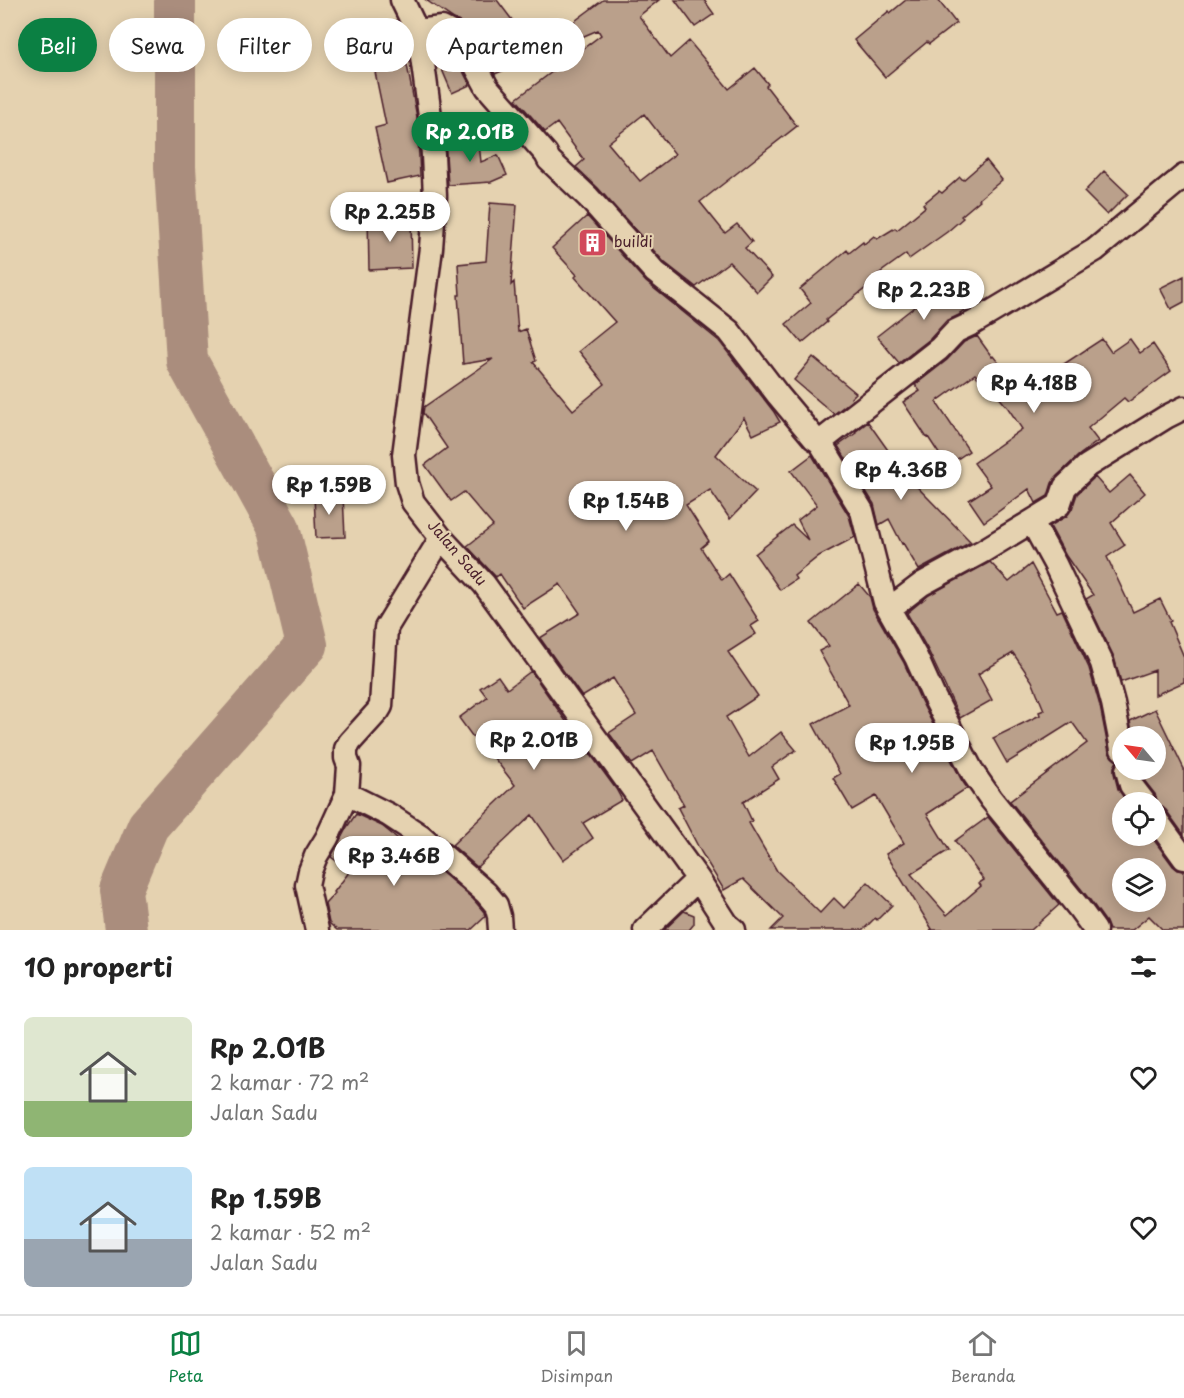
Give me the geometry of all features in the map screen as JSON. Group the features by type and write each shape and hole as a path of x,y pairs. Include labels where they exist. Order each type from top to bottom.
{"street":[{"name":"Jalan Sadu","path":"408,3 417,32 426,80 434,155 435,196 431,248 404,455 407,483 413,502 441,538 484,584 698,879 727,924 734,930"},
{"path":"417,32 442,28 461,38 487,87 549,160 588,197 655,272 729,331 778,395 814,438 820,442 862,511 885,602 916,657 973,773 1095,930"},
{"path":"820,442 939,349 956,331 1095,250 1184,176"},
{"path":"889,609 922,584 983,551 1059,505 1065,487 1087,466 1184,408"},
{"path":"1032,522 1055,564 1102,663 1118,726"},
{"path":"317,930 307,885 309,871 347,794 349,766 346,749 381,706 386,628 441,538"},
{"path":"347,794 389,815 421,836 478,886 496,904 500,930"},
{"path":"1166,833 1184,858"},
{"path":"645,930 698,879"}],"building":[{"path":"426,0 497,0 511,18 453,18"},
{"path":"603,0 659,0 639,16 670,58 689,41 729,89 755,68 797,126 700,202 725,233 737,224 752,242 745,248 772,277 757,292 729,262 696,287 664,262 598,188 576,167 584,160 557,123 545,132 516,99 552,72 585,72 585,47 601,35 598,30 585,36 585,18 579,18","holes":["644,114 675,154 640,181 608,143"]},
{"path":"675,0 704,0 714,14 695,27"},
{"path":"906,0 938,0 956,23 929,44 927,42 885,77 854,40"},
{"path":"375,72 408,72 417,117 420,176 387,183 375,128 386,125"},
{"path":"443,72 463,72 470,85 452,93"},
{"path":"478,135 481,162 498,155 507,175 491,182 448,185 445,139"},
{"path":"986,160 1002,180 961,216 963,218 947,232 909,259 906,254 870,280 872,283 826,320 827,322 802,343 786,324 811,303 800,289 847,250 849,253 874,236 877,239 895,228 897,230 925,207 923,204 939,191 942,193 960,177 963,180"},
{"path":"1104,171 1128,194 1107,215 1084,192"},
{"path":"490,203 517,205 511,285 514,282 518,332 526,329 536,361 533,362 573,410 605,384 579,351 615,322 552,248 587,216 646,282 719,341 780,422 753,435 744,418 716,455 756,492 730,519 710,490 686,505 709,541 701,548 722,580 729,574 759,621 751,626 756,634 728,652 758,696 726,717 749,757 781,732 796,750 772,767 779,779 743,802 752,821 749,823 777,871 820,913 834,898 844,908 868,882 892,905 863,930 771,930 783,918 743,879 724,890 678,808 684,805 653,751 632,764 609,733 636,715 613,678 582,697 540,638 580,613 560,584 523,608 500,574 496,577 467,546 493,526 464,492 451,501 425,465 447,448 423,413 424,407 493,359 463,364 458,295 460,295 458,264 486,261"},
{"path":"396,215 396,217 411,217 412,268 369,270 368,216"},
{"path":"1184,276 1184,302 1171,309 1160,288"},
{"path":"952,279 971,306 946,321 930,339 899,363 877,336 922,299"},
{"path":"977,336 1022,391 1102,339 1111,352 1130,339 1140,353 1153,344 1171,371 1128,402 1124,398 1088,428 1098,441 1056,477 1048,496 1036,503 1029,489 984,522 969,500 991,486 974,463 1022,429 1008,408 986,382 983,384 975,374 936,402 969,451 947,466 903,402 920,391 915,385 947,360 964,342"},
{"path":"813,357 856,393 851,398 852,400 834,414 794,380"},
{"path":"868,422 890,453 887,456 971,542 919,570 889,519 879,525 874,504 838,446"},
{"path":"812,455 849,516 855,537 819,556 794,576 796,579 780,590 755,554 792,525 808,540 798,520 817,505 791,471"},
{"path":"1130,475 1145,493 1111,523 1125,545 1107,557 1133,612 1160,599 1184,657 1184,682 1155,695 1155,670 1121,682 1114,657 1086,599 1093,595 1066,556 1050,526 1067,516 1077,494 1095,477 1109,493"},
{"path":"343,495 345,537 316,538 314,496"},
{"path":"990,562 1009,582 1031,564 1057,612 1062,610 1089,668 1100,706 1112,757 1112,780 1116,780 1120,792 1112,792 1112,846 1158,846 1173,866 1184,871 1184,930 1163,930 1149,916 1132,930 1109,930 1090,900 1010,801 1087,743 1072,722 1007,763 993,738 1040,715 1039,712 1044,710 1032,681 1013,653 978,674 992,700 960,718 928,650 907,613 929,595"},
{"path":"859,584 870,597 873,609 904,663 921,701 967,788 927,814 949,850 911,874 947,915 981,886 979,883 984,880 955,841 988,817 1059,905 1031,930 930,930 932,929 886,854 904,843 876,796 852,810 833,778 840,774 813,724 849,705 819,651 829,646 811,623"},
{"path":"531,671 622,800 583,823 593,838 563,860 532,815 477,867 452,845 515,785 487,749 483,751 459,718 487,697 480,688 498,676 507,689"},
{"path":"1155,709 1163,726 1131,726 1130,721"},
{"path":"1166,732 1184,769 1184,835 1166,810 1166,792 1153,792 1144,780 1166,780"},
{"path":"356,814 382,826 430,866 432,864 473,899 484,912 485,917 471,930 337,930 329,923 325,904 350,871 331,857"},
{"path":"684,911 694,915 694,924 689,930 664,930"}],"waterway":[{"path":"126,930 121,890 148,826 307,645 279,528 187,361 175,167 175,0"}],"place":[{"name":"buildi","path":"593,242"}]}
